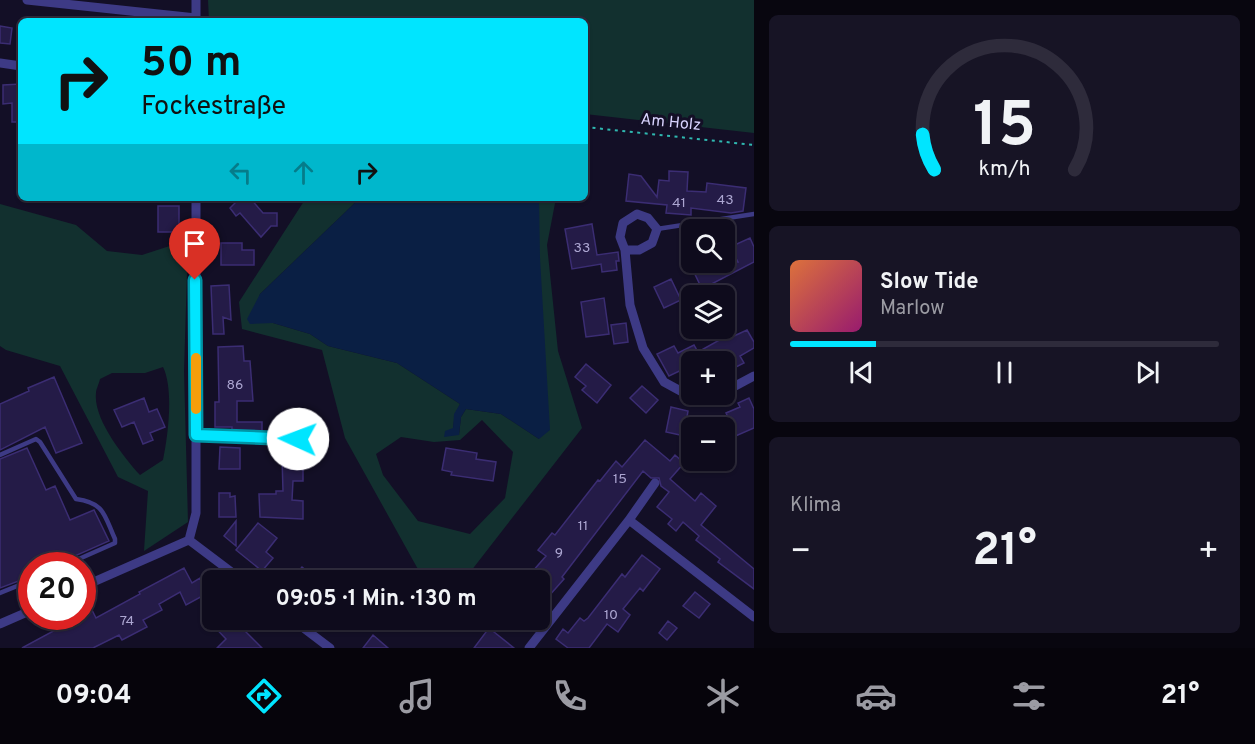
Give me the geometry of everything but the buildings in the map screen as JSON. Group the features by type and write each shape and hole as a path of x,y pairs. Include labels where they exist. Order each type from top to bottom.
{"street":[{"path":"27,0 179,18"},
{"path":"196,0 196,18"},
{"path":"0,63 18,66"},
{"path":"189,540 196,513 196,201"},
{"path":"625,250 639,250 652,243 657,229 648,218 637,214 623,223 620,237 625,250 630,305 643,348 664,382 681,391"},
{"path":"735,386 754,376"},
{"path":"529,648 655,483"},
{"path":"629,520 754,617"},
{"path":"189,540 229,570"},
{"path":"96,581 189,540"},
{"path":"0,624 18,616"},
{"path":"306,630 330,648"}],"lane":[{"path":"657,229 754,214"},
{"path":"196,435 298,439"},
{"path":"0,454 36,439 40,442 76,499 91,501 101,509 116,539 115,543 95,552"},
{"path":"0,594 18,586"}],"path":[{"name":"Am Holz","path":"588,127 754,145"}],"green space":[{"path":"208,0 754,0 754,133 588,114 588,18 209,18"},
{"path":"304,201 357,201 260,294 250,323 273,323 310,334 328,346 397,363 460,404 455,414 453,428 459,435 461,417 466,409 501,414 539,439 539,201 555,201 547,245 558,351 582,428 472,570 418,570 345,438 322,350 242,329 239,302","holes":["482,420 513,452 505,498 470,534 418,521 383,475 376,454 401,437 434,442 460,440"]},
{"path":"0,204 76,225 107,251 142,255 188,240 184,371 188,522 144,551 148,491 118,477 60,366 6,350 0,346","holes":["163,367 166,376 169,413 163,460 140,475 104,426 96,403 96,390 100,379 112,373 145,373"]}],"water":[{"path":"357,201 539,201 550,430 539,439 501,414 466,409 461,417 459,435 444,437 445,431 453,428 454,414 460,404 397,363 328,346 310,334 273,323 250,324 247,319 260,294"}],"slow traffic":[{"path":"196,358 196,409"}],"route":[{"path":"195,280 196,435 298,439"}]}
